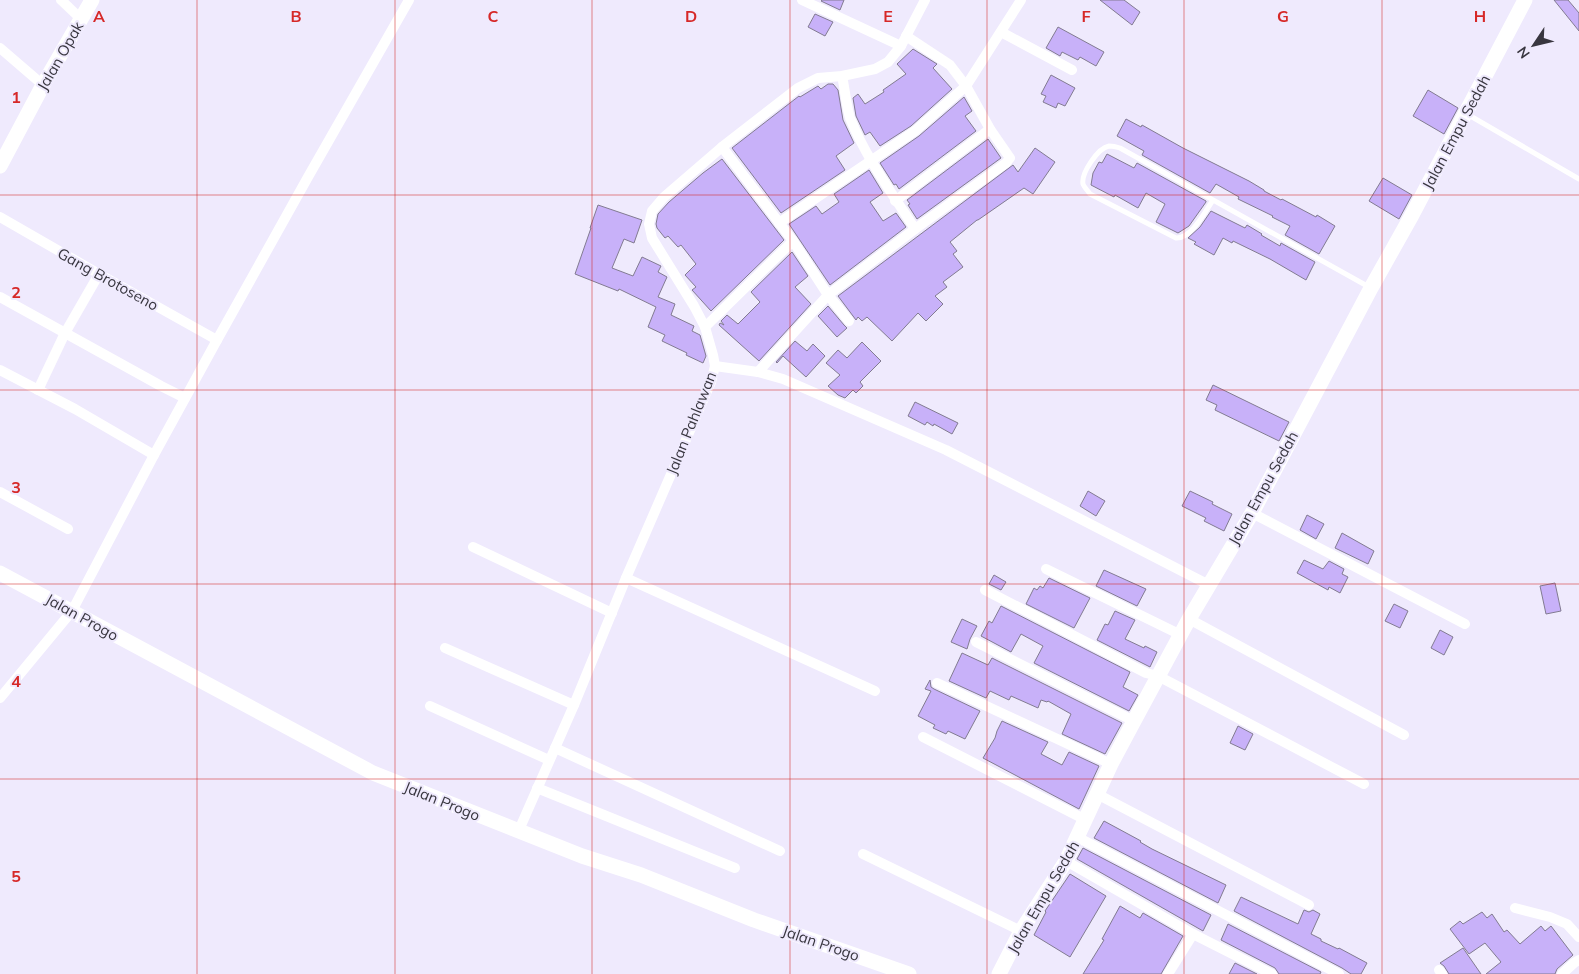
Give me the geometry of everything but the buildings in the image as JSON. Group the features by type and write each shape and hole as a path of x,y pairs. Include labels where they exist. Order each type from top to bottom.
{"street":[{"path":"61,0 81,19"},
{"name":"Jalan Opak","path":"0,166 43,85 92,0"},
{"path":"0,698 72,611 185,398 409,0"},
{"path":"758,372 828,295 1009,160 1009,154 990,129 966,86 950,65 903,41 802,0"},
{"name":"Jalan Pahlawan","path":"519,830 711,382 715,366 705,327 652,238 649,224 652,211 664,196 722,147 798,88 818,78 842,76 880,67 888,62 903,41 925,0"},
{"path":"779,223 915,131 966,86 1021,0"},
{"name":"Jalan Empu Sedah","path":"1004,972 1021,931 1066,861 1111,764 1189,619 1252,513 1525,0"},
{"path":"1001,32 1072,70"},
{"path":"0,48 43,85"},
{"path":"842,76 850,117 871,161 895,201 915,229"},
{"path":"895,201 990,129"},
{"path":"722,147 793,241 828,295 849,321"},
{"name":"Gang Brotoseno","path":"0,217 217,340"},
{"path":"705,327 793,241"},
{"path":"38,390 65,333 99,274"},
{"path":"0,297 185,398"},
{"path":"715,366 758,372 783,379 946,450 1209,585"},
{"path":"0,370 75,409 154,455"},
{"path":"0,492 68,529"},
{"path":"1252,513 1465,624"},
{"path":"473,547 612,613"},
{"path":"1046,569 1181,635"},
{"name":"Jalan Progo","path":"0,573 373,773 582,856 641,875 754,920 909,974"},
{"path":"626,578 875,691"},
{"path":"985,590 1146,673 1158,676 1364,784"},
{"path":"1189,619 1404,735"},
{"path":"976,642 1134,721"},
{"path":"445,648 574,705"},
{"path":"937,683 1111,764"},
{"path":"430,706 549,760"},
{"path":"923,737 1084,819"},
{"path":"555,748 780,851"},
{"path":"537,788 734,868"},
{"path":"1097,794 1309,905"},
{"path":"1077,837 1334,973"},
{"path":"863,854 1021,931"},
{"path":"1066,861 1264,973"},
{"path":"1515,908 1550,917 1567,924 1579,937"},
{"path":"1168,974 1193,934"},
{"path":"1562,974 1576,962"},
{"path":"1576,962 1577,974"}],"lane":[{"path":"1466,113 1579,180"},
{"path":"1214,200 1190,233 1181,239 1090,194 1083,184 1083,178 1090,162 1106,146 1120,148 1214,200 1371,288"}]}
